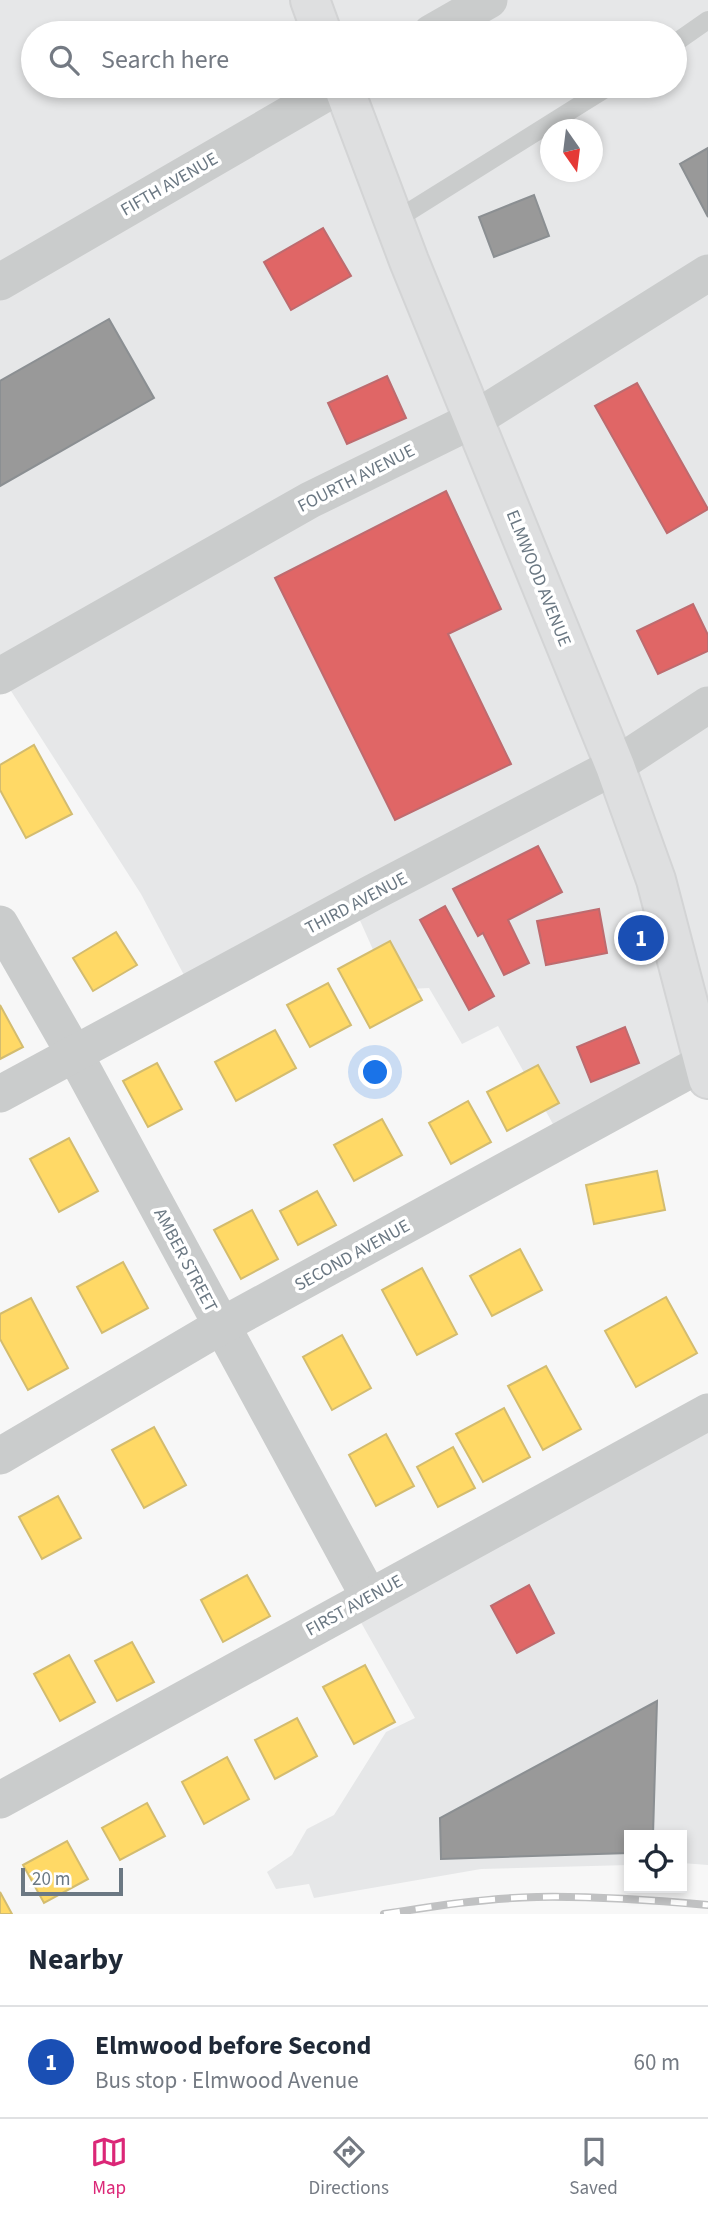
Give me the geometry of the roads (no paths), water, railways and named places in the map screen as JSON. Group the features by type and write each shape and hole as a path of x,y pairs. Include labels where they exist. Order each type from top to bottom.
{"main road":[{"path":"310,0 318,21"},
{"name":"ELMWOOD AVENUE","path":"345,98 615,766 656,880 707,1067"}],"street":[{"path":"451,21 489,0"},
{"name":"FIFTH AVENUE","path":"0,282 319,98"},
{"name":"FOURTH AVENUE","path":"0,676 310,500 475,419 708,273"},
{"name":"THIRD AVENUE","path":"0,1094 615,766 708,705"},
{"name":"AMBER STREET","path":"0,924 74,1054 369,1597"},
{"name":"SECOND AVENUE","path":"0,1456 222,1326 707,1067"},
{"name":"FIRST AVENUE","path":"0,1800 708,1412"}],"lane":[{"path":"687,35 708,20"},
{"path":"394,221 591,98"}],"railway":[{"path":"384,1914 441,1905 537,1897 708,1905"}],"place":[{"name":"Elmwood before Second","path":"641,938"}]}
